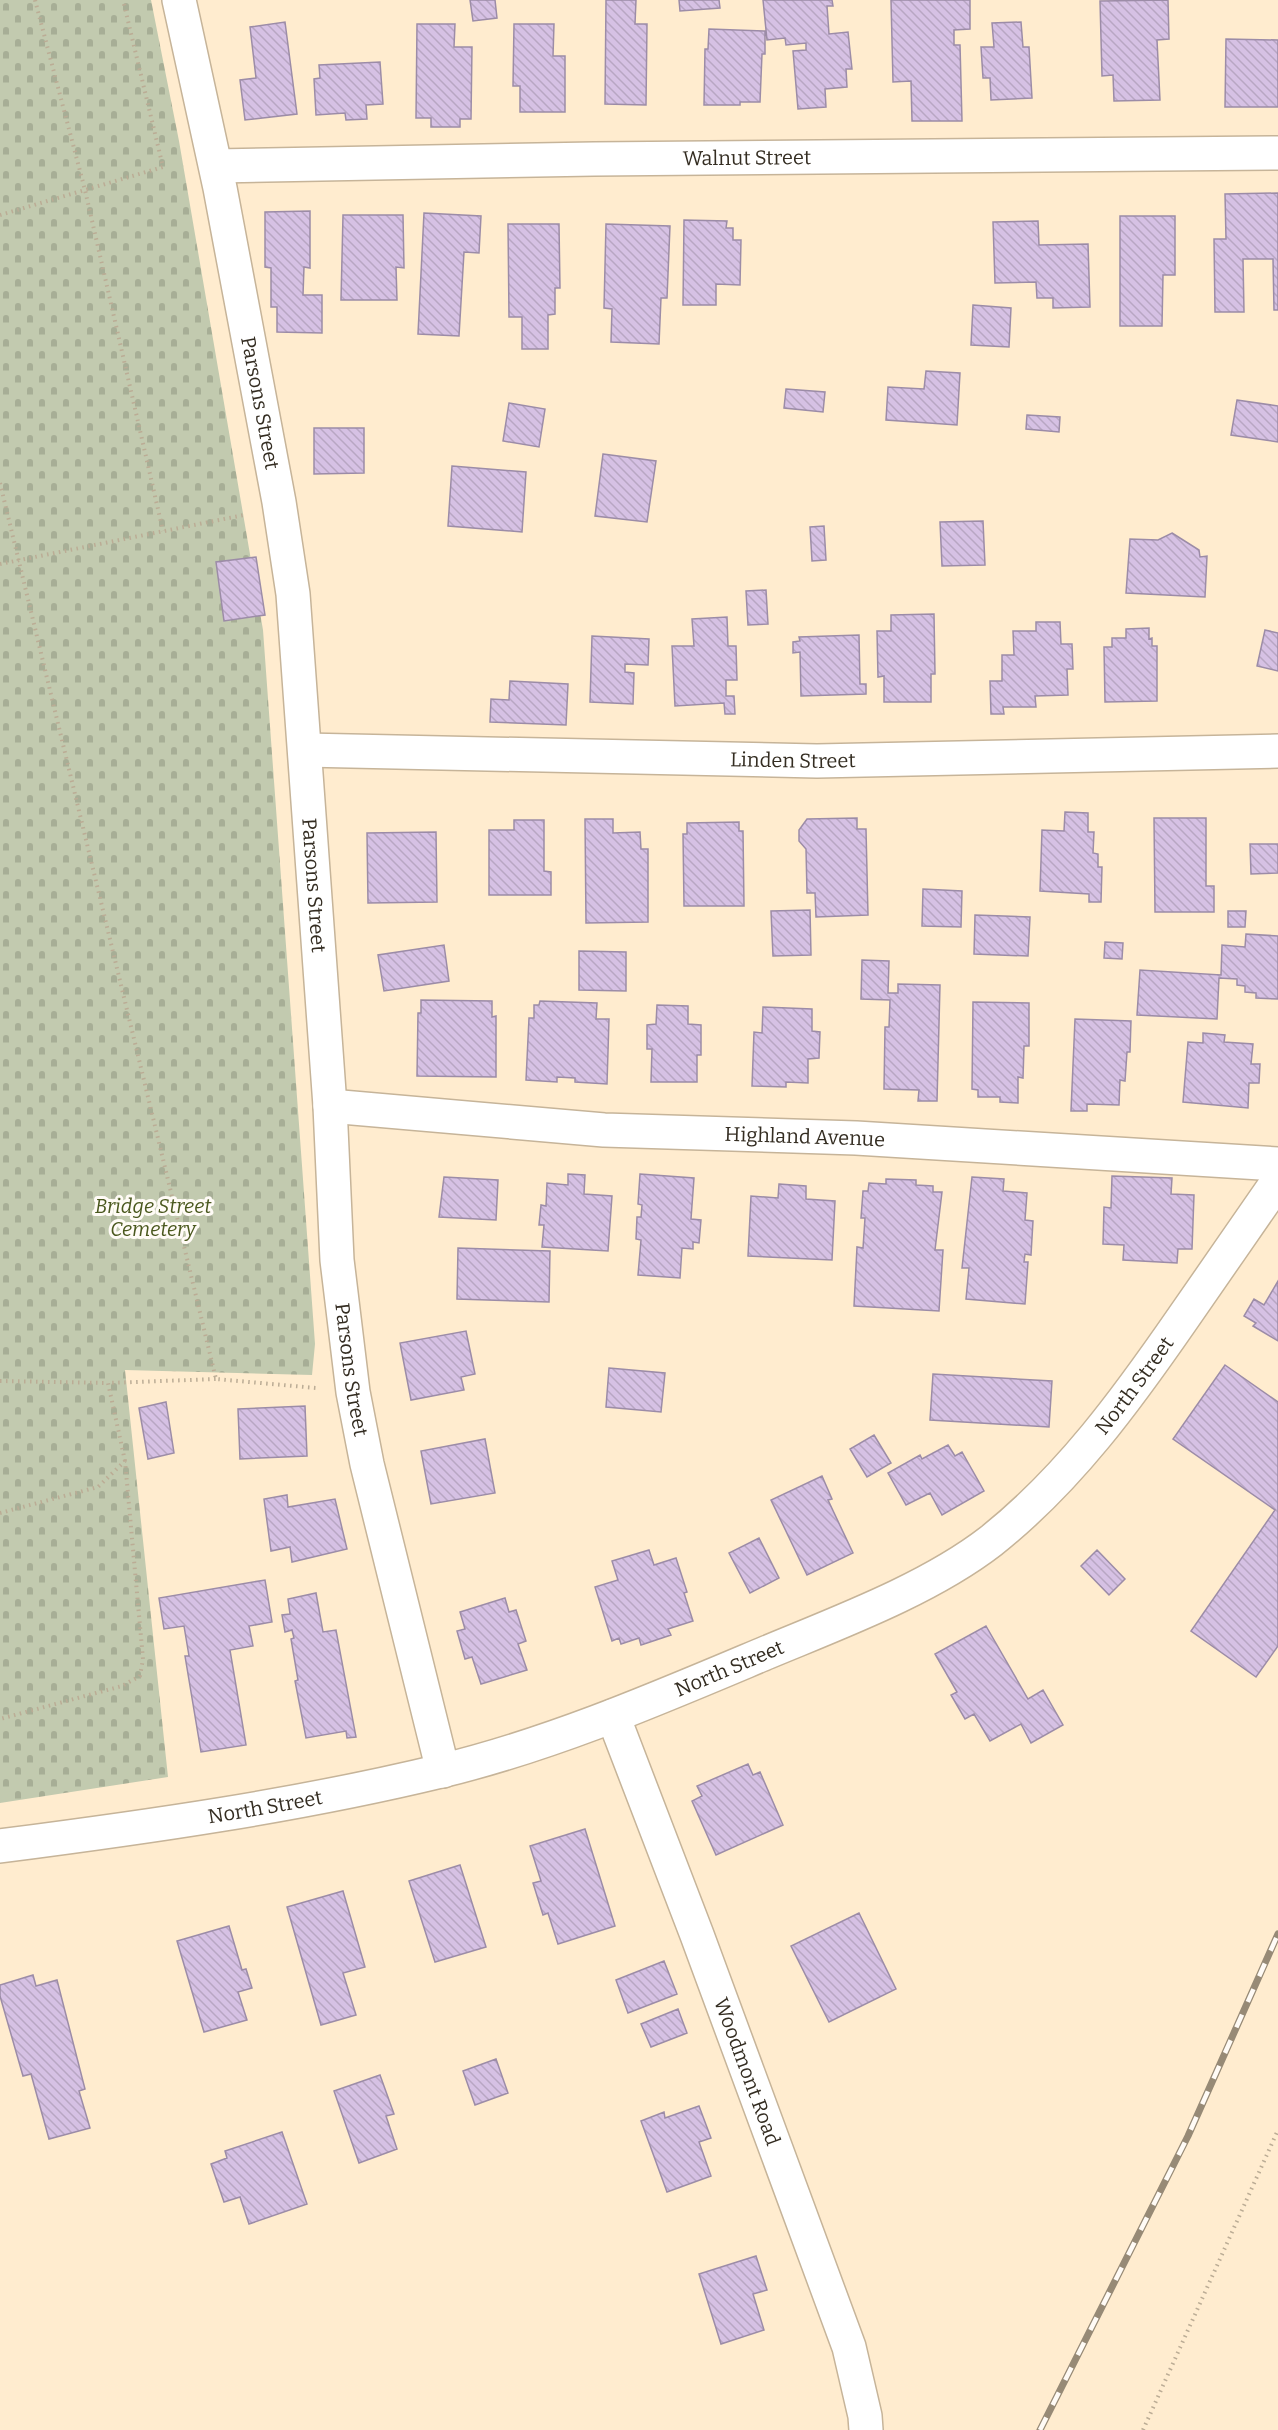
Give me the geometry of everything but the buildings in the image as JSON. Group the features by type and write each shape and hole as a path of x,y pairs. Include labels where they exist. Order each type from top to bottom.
{"street":[{"name":"Parsons Street","path":"179,0 216,166 279,502 292,594 330,1106 337,1260 353,1392 370,1475 443,1771"},
{"name":"Walnut Street","path":"216,166 617,159 1278,153"},
{"name":"Linden Street","path":"305,750 817,761 1278,751"},
{"name":"Highland Avenue","path":"330,1106 604,1130 856,1138 1278,1164"},
{"name":"North Street","path":"0,1846 112,1831 262,1806 443,1771 613,1716 874,1606 935,1577 989,1542 1080,1457 1118,1410 1278,1181"},
{"name":"Woodmont Road","path":"613,1716 698,1935 849,2347 866,2416 866,2430"}],"path":[{"path":"35,0 85,190 163,531"},
{"path":"0,215 163,167 123,0"},
{"path":"0,483 216,1378"},
{"path":"0,564 19,562 251,513"},
{"path":"0,1381 108,1383 216,1378 353,1392"},
{"path":"0,1719 122,1686 140,1676 143,1659 125,1461 108,1383"},
{"path":"0,1513 98,1487 125,1461"},
{"path":"1143,2430 1278,2130"}],"green space":[{"name":"Bridge Street Cemetery","path":"0,0 151,0 179,141 263,630 315,1344 312,1375 125,1370 168,1777 0,1803"}],"railway":[{"path":"1040,2430 1188,2136 1278,1934"}]}
